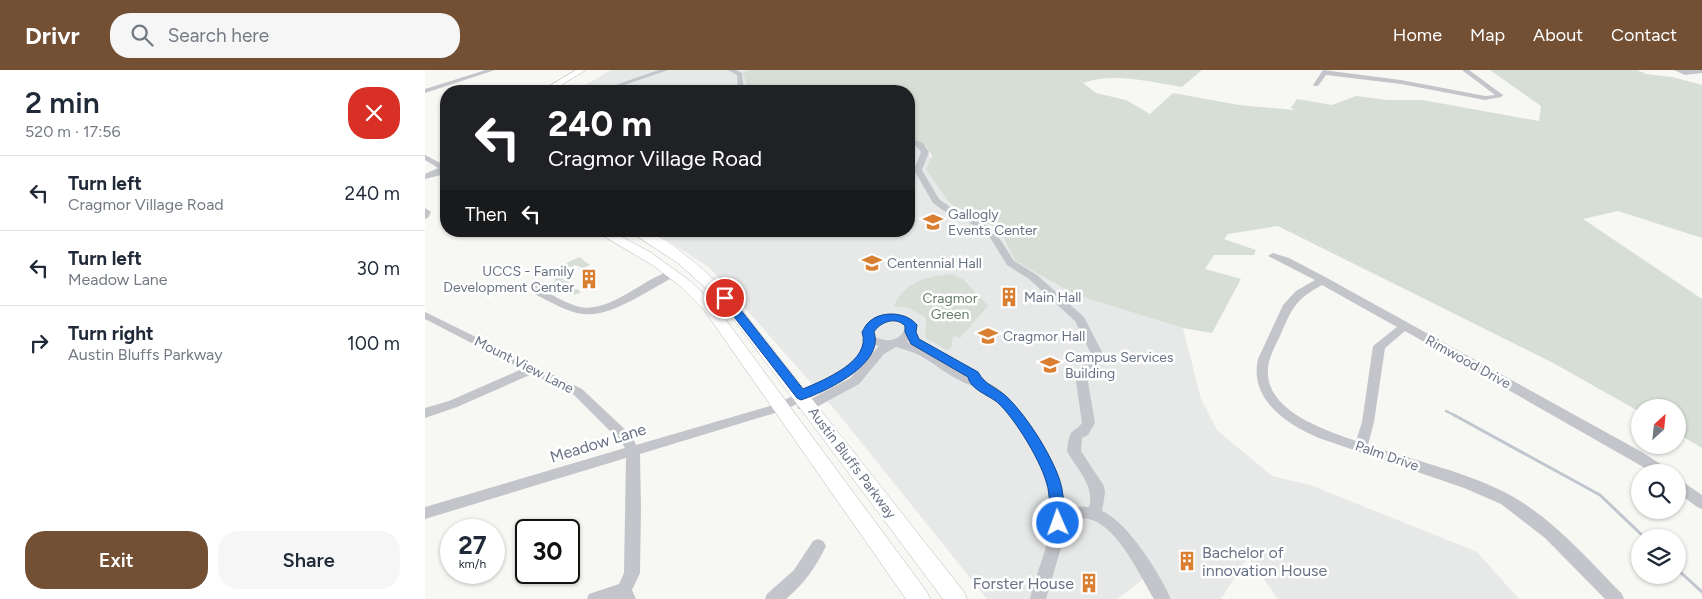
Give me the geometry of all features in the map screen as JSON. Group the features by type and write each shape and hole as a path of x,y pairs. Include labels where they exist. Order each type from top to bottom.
{"main road":[{"path":"556,85 582,70"},
{"path":"567,85 593,70"},
{"name":"Austin Bluffs Parkway","path":"613,237 649,255 673,273 709,307 919,599"},
{"name":"Austin Bluffs Parkway","path":"645,237 673,253 711,283 749,327 956,599"}],"street":[{"path":"444,85 492,70"},
{"path":"619,85 665,70"},
{"path":"731,70 740,74 741,85"},
{"path":"1316,85 1325,72 1401,82 1485,98 1499,96 1500,94 1465,70"},
{"path":"1677,70 1685,73 1702,71"},
{"path":"425,91 440,86"},
{"path":"915,143 923,148 925,155 918,170 936,201 991,233 1010,263 1033,277 1080,318 1085,325 1095,352 1083,374 1082,382 1089,423 1083,432 1076,435 1074,451 1099,492 1099,502 1094,514"},
{"path":"425,157 440,166"},
{"path":"425,177 440,171"},
{"path":"425,211 427,212 425,216"},
{"name":"Rimwood Drive","path":"1273,256 1286,260 1323,280 1649,464"},
{"path":"538,284 540,293 588,311 606,307 673,273"},
{"name":"Palm Drive","path":"1323,280 1300,293 1287,307 1262,365 1262,378 1270,397 1286,414 1310,429 1504,498 1536,519 1550,531 1616,599"},
{"name":"Mount View Lane","path":"425,316 578,392 627,440 633,451"},
{"path":"975,380 967,380 922,352 893,343 879,343 870,339 868,332 870,327 885,318 897,317 906,320 911,325 911,332 915,341 974,375 975,380 1001,399 1023,423 1048,469 1055,487 1058,512 1056,536 1038,599"},
{"path":"1361,448 1368,422 1379,346 1405,326"},
{"path":"893,343 905,338 911,332"},
{"name":"Meadow Lane","path":"805,401 851,370 863,358 870,339"},
{"name":"Meadow Lane","path":"425,513 805,401 855,381 880,351 893,343"},
{"path":"425,412 453,404 533,369"},
{"path":"595,599 626,595 632,573 633,451"},
{"path":"1686,491 1702,503"},
{"path":"1058,512 1094,514 1108,521 1123,537 1163,599"},
{"path":"773,599 796,581 808,566 818,546"}],"shaded area":[{"path":"611,70 748,70 744,73 747,85 585,85"},
{"path":"915,140 926,146 949,204 1000,230 1015,261 1076,295 1183,328 1201,399 1217,430 1272,476 1310,485 1477,552 1519,599 1278,599 1248,557 1221,599 1172,599 1150,574 1117,599 987,599 841,417 710,268 662,237 915,237"}],"green space":[{"path":"748,70 1202,70 1182,87 1120,78 1107,78 1083,83 1096,93 1126,100 1150,114 1173,93 1239,105 1295,110 1291,108 1297,99 1332,105 1356,96 1387,100 1422,100 1539,121 1541,106 1490,70 1637,70 1646,74 1672,77 1702,85 1702,238 1618,211 1583,219 1702,299 1702,448 1686,439 1686,399 1631,399 1631,407 1555,364 1278,226 1228,234 1224,239 1256,250 1254,255 1214,255 1205,269 1241,279 1212,333 1183,328 1076,295 1015,261 1000,230 950,204 926,169 932,156 926,146 915,140 915,85 747,85 743,73"},
{"path":"579,257 590,265 583,268 575,265 554,276 546,273"},
{"name":"Cragmor Green","path":"952,274 964,280 988,306 960,338 954,336 951,343 953,346 947,350 926,338 925,317 908,308 894,306 905,290 918,281"},
{"path":"560,275 565,278 561,281 566,280 575,287 572,290 577,289 581,292 575,295 554,286 555,276"}],"waterway":[{"path":"1446,411 1454,415"},
{"path":"1454,415 1600,495 1636,529"},
{"path":"1686,577 1702,592"}],"place":[{"name":"Gallogly Events Center","path":"933,222"},
{"name":"Centennial Hall","path":"872,263"},
{"name":"UCCS - Family Development Center","path":"589,279"},
{"name":"Main Hall","path":"1009,297"},
{"name":"Cragmor Hall","path":"988,336"},
{"name":"Campus Services Building","path":"1050,365"},
{"name":"Bachelor of innovation House","path":"1187,561"},
{"name":"Forster House","path":"1089,583"}],"route":[{"path":"725,298 801,395 837,379 851,370 863,358 868,349 870,339 868,332 874,323 892,317 902,318 909,322 912,339 974,375 975,380 1001,399 1023,423 1048,469 1055,487 1058,523"}]}
